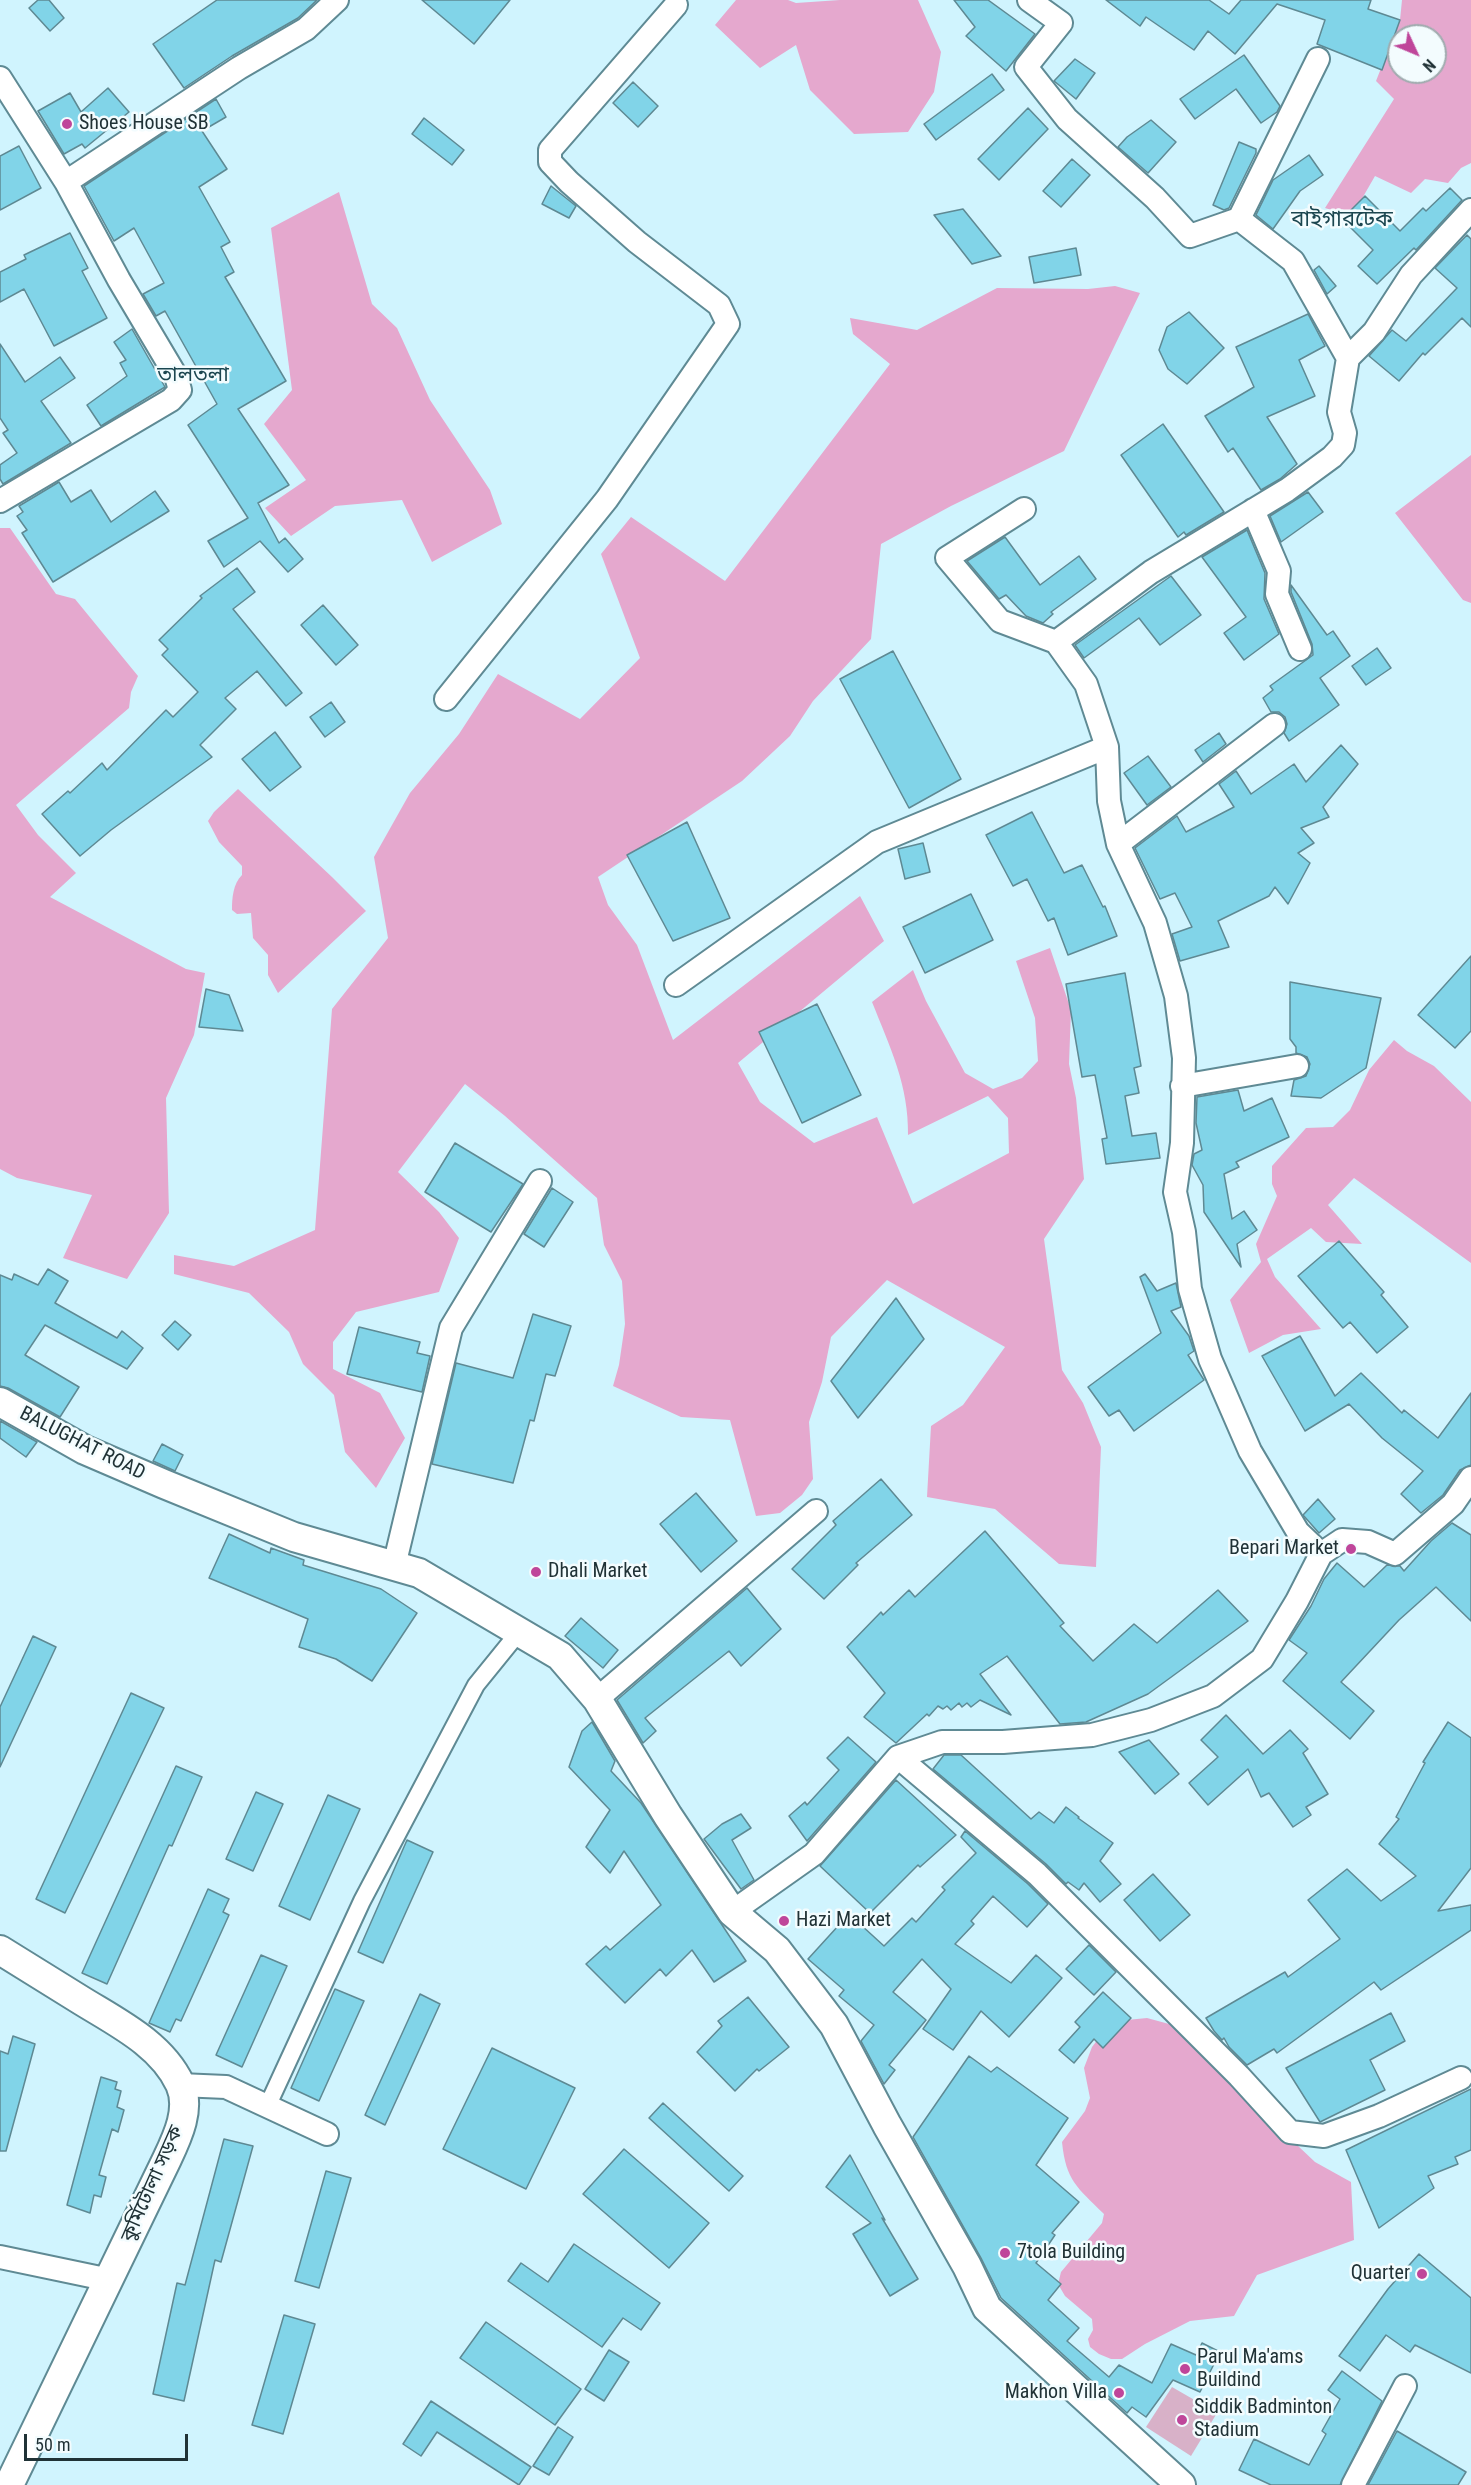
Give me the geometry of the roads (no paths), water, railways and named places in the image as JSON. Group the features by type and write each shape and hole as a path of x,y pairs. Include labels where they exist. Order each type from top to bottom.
{"street":[{"path":"66,182 239,68 306,29 337,0"},
{"path":"1029,0 1061,23 1026,67 1067,119 1155,198 1190,236 1239,219 1318,59"},
{"path":"446,699 607,499 728,324 719,305 637,242 569,182 550,162 550,150 556,142 676,2"},
{"path":"0,78 66,182 119,280 177,376 180,390 171,400 0,501"},
{"path":"1056,642 1151,572 1287,490 1332,457 1343,445 1345,432 1339,412 1348,358 1374,332 1411,275 1471,210"},
{"path":"1239,219 1293,261 1348,358"},
{"path":"1024,509 947,558 1000,621 1056,642 1086,684 1107,747 1109,801 1118,844 1155,923 1176,996 1184,1058 1182,1143 1175,1192 1184,1232 1190,1289 1210,1359 1250,1451 1298,1532 1321,1554"},
{"path":"1254,510 1279,571 1277,594 1300,649"},
{"path":"1118,844 1274,726"},
{"path":"676,986 877,842 1107,747"},
{"path":"1182,1086 1296,1066"},
{"path":"394,1566 451,1328 540,1181"},
{"name":"BALUGHAT ROAD","path":"0,1402 85,1450 164,1484 294,1537 419,1573 561,1656 597,1699 668,1816 732,1912 777,1950 834,2025 887,2125 967,2266 987,2308 1181,2485"},
{"path":"732,1912 814,1854 898,1757 942,1742 1004,1742 1092,1735 1151,1720 1213,1696 1262,1659 1297,1601 1321,1554 1342,1540 1368,1542 1395,1554 1453,1504 1471,1478"},
{"path":"597,1699 816,1511"},
{"path":"267,2107 362,1901 476,1685 519,1632"},
{"path":"898,1757 1037,1874 1239,2076 1290,2132 1324,2136 1379,2116 1461,2078"},
{"name":"কুর্মিটোলা সড়ক","path":"0,1950 135,2033 165,2061 180,2085 184,2111 177,2137 110,2280 9,2485"},
{"path":"180,2085 226,2087 327,2134"},
{"path":"0,2257 110,2280"},
{"path":"1353,2485 1405,2386"}],"place":[{"name":"Shoes House SB","path":"67,124"},
{"name":"Bepari Market","path":"1351,1549"},
{"name":"Dhali Market","path":"536,1572"},
{"name":"Hazi Market","path":"784,1921"},
{"name":"7tola Building","path":"1005,2253"},
{"name":"Quarter","path":"1422,2274"},
{"name":"Parul Ma'ams Buildind","path":"1185,2369"},
{"name":"Makhon Villa","path":"1119,2393"},
{"name":"Siddik Badminton Stadium","path":"1182,2420"}],"district":[{"name":"বাইগারটেক","path":"1342,220"},
{"name":"তালতলা","path":"193,376"}]}
